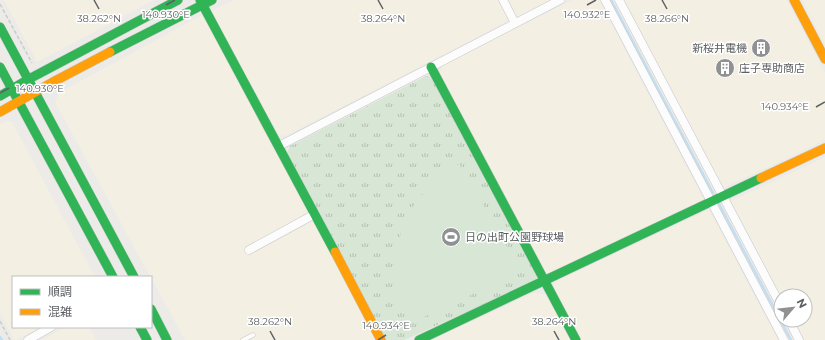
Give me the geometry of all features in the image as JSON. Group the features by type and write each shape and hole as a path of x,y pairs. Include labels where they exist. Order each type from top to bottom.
{"street":[{"path":"0,96 178,0"},
{"path":"0,112 201,2 212,0"},
{"path":"503,0 515,23"},
{"path":"278,146 560,0"},
{"path":"605,0 784,340"},
{"path":"619,0 773,291"},
{"path":"794,0 825,59"},
{"path":"201,2 381,340"},
{"path":"0,27 133,276"},
{"path":"0,67 112,276"},
{"path":"431,67 576,340"},
{"path":"418,340 825,148"},
{"path":"249,250 315,214"},
{"path":"152,311 167,340"},
{"path":"28,340 49,328"},
{"path":"141,328 147,340"},
{"path":"792,328 799,340"}],"lane":[{"path":"243,340 253,335"}],"path":[{"path":"0,4 32,63"},
{"path":"0,321 10,340"}],"shaded area":[{"path":"4,0 154,0 37,62"},
{"path":"234,0 499,0 510,20 285,136 276,134 211,12"},
{"path":"506,0 551,0 515,18"},
{"path":"572,0 599,0 704,200 552,273 544,272 439,75 442,66"},
{"path":"623,0 787,0 825,73 825,140 723,188"},
{"path":"802,0 825,0 825,45"},
{"path":"204,14 378,340 185,340 152,280 152,276 150,276 55,102 59,93"},
{"path":"7,121 12,122 94,276 12,276 12,328 39,328 16,340 14,340 0,313 0,124"},
{"path":"825,157 825,340 804,340 798,328 813,328 813,288 777,288 731,201"},
{"path":"709,210 778,340 579,340 552,289 555,282"},
{"path":"534,293 547,295 570,340 431,340"},
{"path":"63,328 90,328 96,340 42,340"}],"green space":[{"path":"426,76 432,77 537,274 536,281 404,340 386,340 287,153 290,146"},
{"name":"日の出町公園野球場","path":"459,164 516,262 513,275 409,324 398,297 397,256 403,219 431,184"}],"waterway":[{"path":"611,0 713,193"},
{"path":"719,204 791,340"}],"traffic: fast":[{"path":"0,96 178,0"},
{"path":"200,0 335,252"},
{"path":"110,52 212,0"},
{"path":"0,27 133,276"},
{"path":"0,67 112,276"},
{"path":"431,67 576,340"},
{"path":"419,340 761,178"},
{"path":"152,311 167,340"},
{"path":"141,328 147,340"}],"traffic: slow":[{"path":"794,0 825,59"},
{"path":"0,112 110,52"},
{"path":"761,178 825,148"},
{"path":"335,252 381,340"}],"place":[{"name":"新桜井電機","path":"761,48"},
{"name":"庄子専助商店","path":"725,68"},
{"name":"日の出町公園野球場","path":"451,237"}]}
